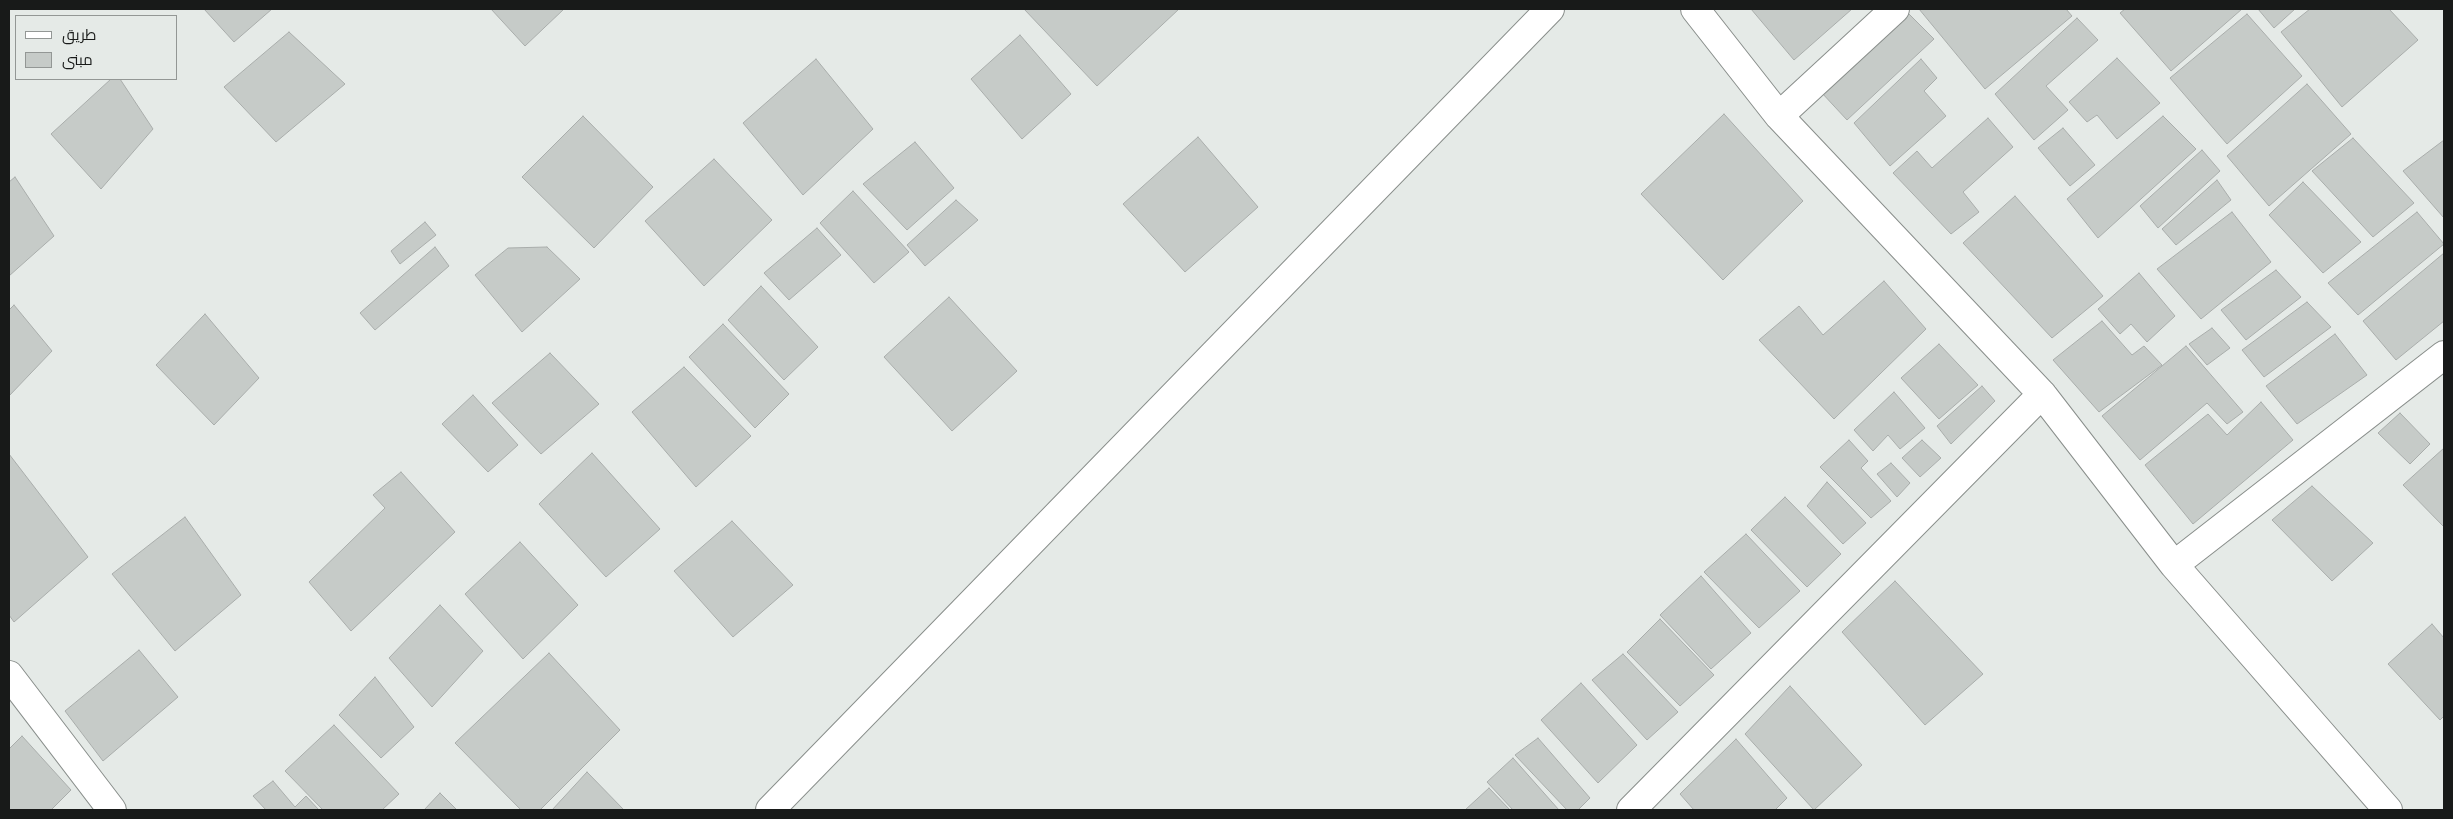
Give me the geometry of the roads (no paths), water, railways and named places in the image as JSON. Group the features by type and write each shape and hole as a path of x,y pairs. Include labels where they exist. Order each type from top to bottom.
{"street":[{"path":"770,810 1550,9"},
{"path":"1695,9 1778,116 2042,394 2174,565 2388,810"},
{"path":"1778,116 1895,9"},
{"path":"2174,565 2444,355"},
{"path":"1631,810 2042,394"},
{"path":"9,675 112,810"}]}
